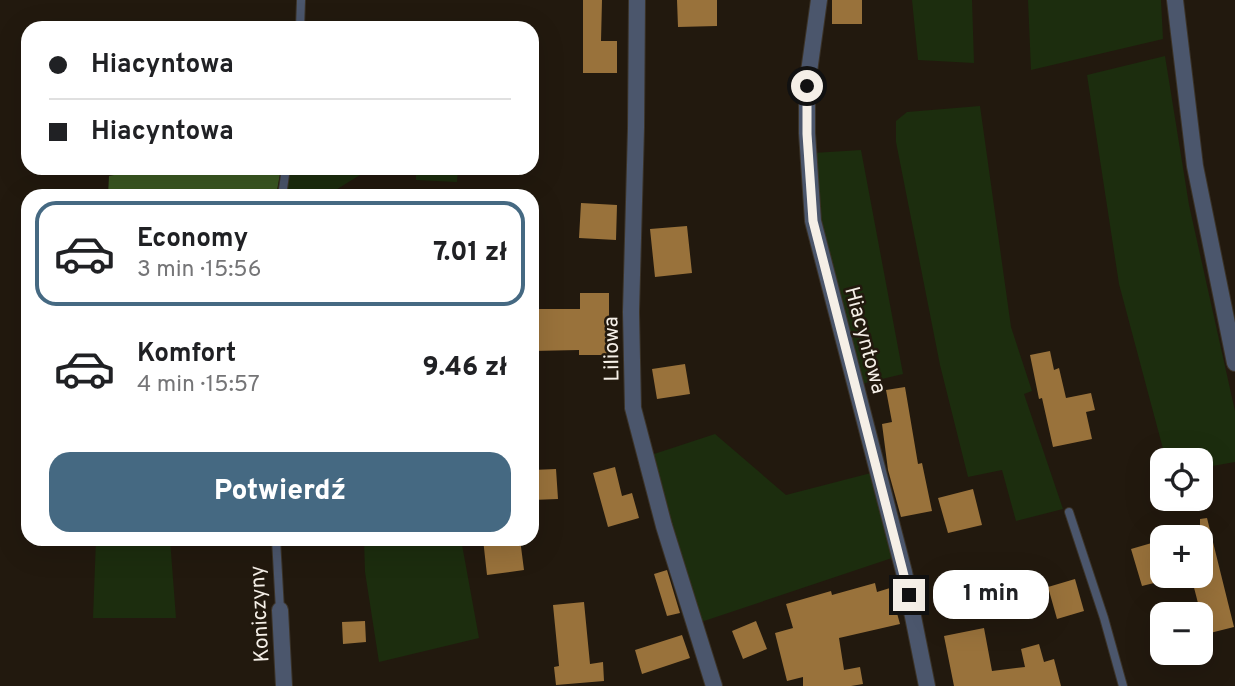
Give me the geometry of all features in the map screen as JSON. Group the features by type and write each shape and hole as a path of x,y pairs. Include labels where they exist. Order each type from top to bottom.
{"street":[{"name":"Liliowa","path":"637,0 631,313 633,408 664,526 714,686"},
{"name":"Hiacyntowa","path":"819,0 807,86 807,134 813,221 904,572 928,686"},
{"path":"1175,0 1195,166 1235,363"},
{"name":"Koniczyny","path":"280,610 284,686"}],"lane":[{"path":"300,21 301,0"},
{"path":"1069,512 1123,686"},
{"name":"Koniczyny","path":"276,546 280,610"}],"green space":[{"path":"912,0 972,0 974,63 918,60"},
{"path":"1028,0 1161,0 1163,39 1031,70"},
{"path":"1165,56 1189,205 1235,411 1235,462 1213,466 1213,448 1163,448 1119,284 1087,75"},
{"path":"980,106 1011,327 1032,391 1024,394 1063,509 1016,521 1002,470 968,477 940,365 896,142 896,121 907,112"},
{"path":"861,150 903,374 861,384 817,220 813,153"},
{"path":"280,175 277,189 108,189 109,176"},
{"path":"289,175 360,175 337,189 287,189"},
{"path":"416,175 458,175 457,182 416,180"},
{"path":"715,434 786,495 871,473 892,558 701,622 671,531 651,455"},
{"path":"96,546 171,546 176,618 93,618"},
{"path":"364,546 462,546 479,638 379,662 365,572"}],"building":[{"path":"583,0 602,0 601,41 617,41 617,73 583,73"},
{"path":"677,0 717,0 717,26 678,27"},
{"path":"832,0 862,0 862,24 832,24"},
{"path":"581,203 617,205 616,240 579,238"},
{"path":"687,226 692,273 655,277 650,229"},
{"path":"580,293 609,293 609,355 579,355 579,350 539,351 539,309 580,309"},
{"path":"1050,351 1054,370 1059,368 1066,398 1091,393 1095,410 1086,412 1092,439 1053,447 1030,355"},
{"path":"685,364 690,394 657,399 652,369"},
{"path":"905,387 918,464 922,463 932,511 901,517 888,470 882,424 892,422 886,390"},
{"path":"615,467 622,496 632,493 639,518 608,527 593,473"},
{"path":"556,469 558,499 539,500 539,470"},
{"path":"973,489 982,525 948,533 938,498"},
{"path":"1207,518 1209,525 1200,525 1200,519"},
{"path":"1213,542 1234,627 1213,632 1213,602 1198,602 1194,588 1213,588"},
{"path":"1150,543 1150,584 1142,586 1131,549"},
{"path":"484,546 521,546 524,570 487,575"},
{"path":"667,570 680,613 667,616 654,574"},
{"path":"1075,579 1084,611 1057,619 1048,587"},
{"path":"875,583 877,592 890,588 900,624 839,638 844,670 860,667 863,684 803,686 803,677 787,681 775,633 793,628 786,604 831,591 832,595"},
{"path":"584,602 590,664 603,662 604,681 556,685 554,667 559,666 553,605"},
{"path":"365,621 366,642 343,644 342,622"},
{"path":"756,621 767,649 743,659 732,631"},
{"path":"984,628 992,671 1025,667 1021,649 1039,644 1044,662 1054,659 1061,686 954,686 944,636"},
{"path":"682,635 690,658 642,674 635,650"}],"route":[{"path":"807,86 807,134 813,221 909,595"}]}
